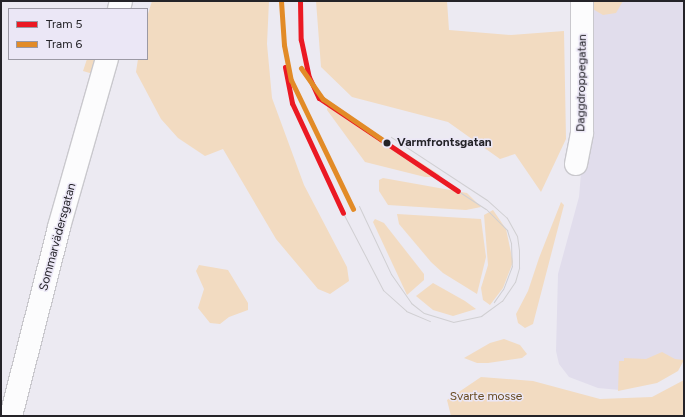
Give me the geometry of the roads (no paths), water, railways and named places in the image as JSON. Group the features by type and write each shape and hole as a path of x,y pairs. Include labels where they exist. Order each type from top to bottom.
{"street":[{"name":"Daggdroppegatan","path":"576,164 582,133 582,1"},
{"name":"Sommarvädersgatan","path":"11,416 60,227 107,60"}],"tram line":[{"name":"6","path":"281,1 284,45 291,80 353,209"},
{"name":"5","path":"300,1 301,40 309,77 319,98 458,191"},
{"name":"5","path":"285,67 292,103 343,213"},
{"name":"6","path":"301,68 323,99 387,143"},
{"path":"359,206 391,274 411,303 424,313 453,322 481,316 502,301 515,282 519,268 519,250 517,236 507,218 487,200 391,137"},
{"path":"458,191 486,209 507,230 511,243 512,266 503,289 494,302"},
{"path":"343,213 383,290 406,311 430,321"}],"place":[{"name":"Varmfrontsgatan","path":"387,143"}],"park label":[{"name":"Svarte mosse","path":"486,397"}]}
